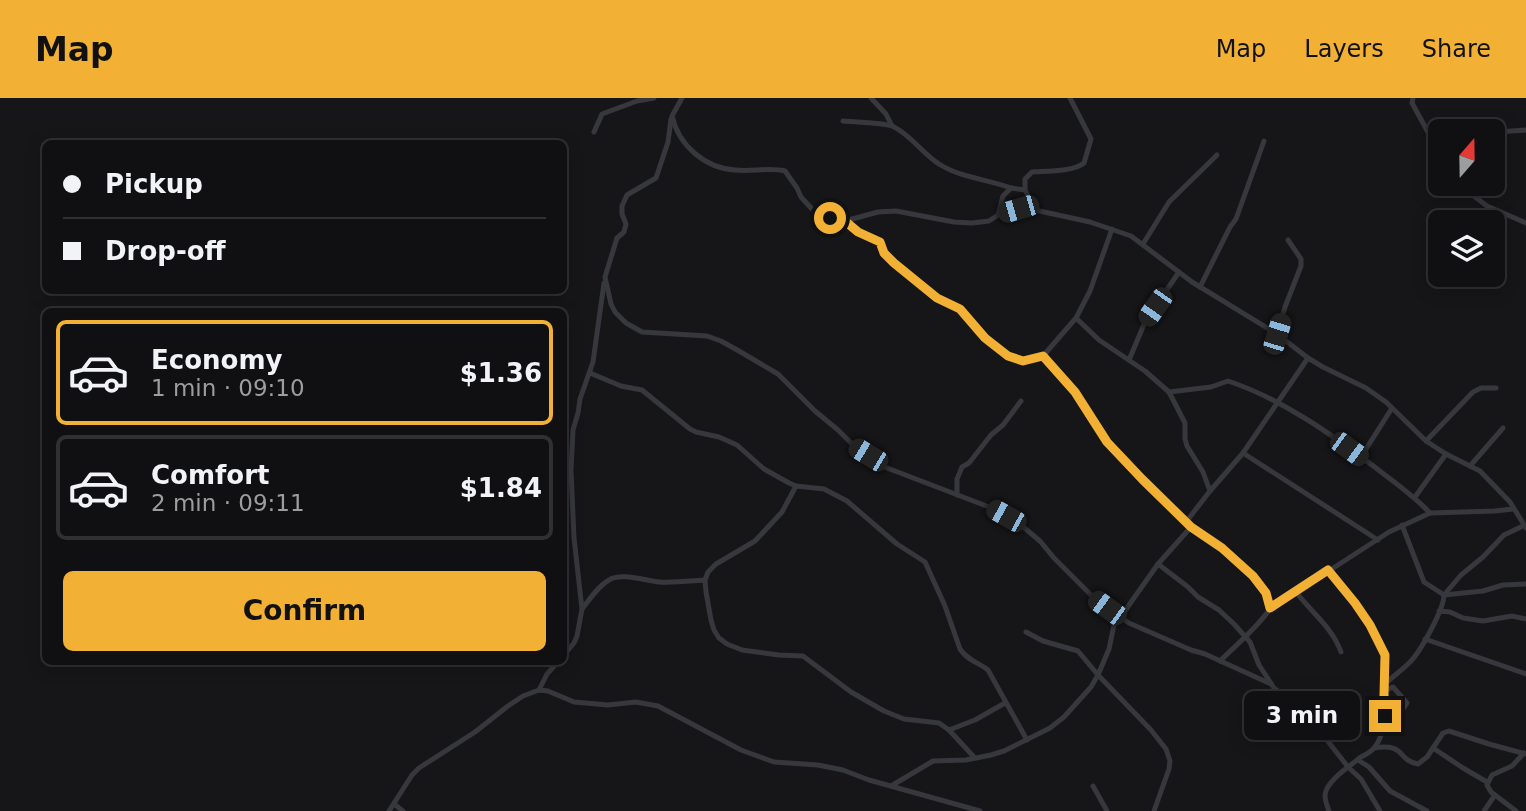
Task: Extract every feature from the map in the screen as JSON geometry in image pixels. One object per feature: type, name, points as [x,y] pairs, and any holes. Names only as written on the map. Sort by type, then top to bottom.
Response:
[{"type":"street","points":[[594,132],[602,114],[637,101],[654,98]]},
{"type":"street","points":[[871,98],[886,114],[892,126],[939,164],[971,177],[1025,190]]},
{"type":"street","points":[[1035,210],[1025,190],[1026,179],[1032,172],[1074,169],[1084,163],[1091,139],[1070,98]]},
{"type":"street","points":[[567,651],[577,636],[582,609],[574,538],[571,470],[573,430],[580,399],[590,373],[605,278],[617,239],[624,232],[626,224],[622,210],[624,198],[656,178],[668,142],[672,116],[680,99]]},
{"type":"street","points":[[1412,99],[1428,132]]},
{"type":"street","points":[[672,116],[679,137],[711,166],[736,171],[775,169],[785,172],[808,205],[822,216],[845,221],[891,211],[961,223],[989,221],[998,215],[1018,209],[1035,210],[1131,236],[1200,287],[1277,334],[1308,358],[1366,388],[1392,408],[1426,441],[1480,471],[1510,502],[1525,527],[1504,535],[1458,578],[1444,595],[1439,611],[1412,660],[1391,678],[1384,688]]},
{"type":"street","points":[[843,121],[892,126]]},
{"type":"street","points":[[1505,132],[1526,130]]},
{"type":"street","points":[[1200,287],[1236,219],[1265,141]]},
{"type":"street","points":[[1143,244],[1169,202],[1217,155]]},
{"type":"street","points":[[998,215],[1003,196],[1011,187]]},
{"type":"street","points":[[1474,196],[1487,206],[1526,223]]},
{"type":"street","points":[[845,221],[858,232],[880,242],[884,253],[894,263],[937,298],[960,309],[985,338],[1008,356],[1023,361],[1043,356],[1076,318],[1090,291],[1112,229]]},
{"type":"street","points":[[1277,334],[1301,266],[1301,259],[1288,240]]},
{"type":"street","points":[[1129,360],[1145,322],[1179,272]]},
{"type":"street","points":[[605,278],[615,312],[635,329],[648,333],[707,336],[721,341],[778,374],[854,446],[882,466],[989,507],[1022,526],[1040,541],[1094,598],[1129,623],[1271,684]]},
{"type":"street","points":[[1076,318],[1099,340],[1145,371],[1169,392],[1185,423],[1185,439],[1210,491]]},
{"type":"street","points":[[1043,356],[1075,392],[1107,442],[1191,527],[1248,570],[1266,593],[1270,608]]},
{"type":"street","points":[[1186,522],[1242,453],[1308,358]]},
{"type":"street","points":[[590,373],[621,386],[642,390],[690,429],[729,440],[778,478],[796,486],[824,489],[847,501],[897,544],[925,562],[945,606],[960,649],[973,663],[988,670],[1027,740]]},
{"type":"street","points":[[1169,392],[1211,387],[1228,381],[1278,402],[1361,457],[1415,497],[1430,513]]},
{"type":"street","points":[[1426,441],[1473,392],[1481,388],[1496,388]]},
{"type":"street","points":[[957,495],[957,479],[962,467],[969,463],[991,435],[1003,425],[1021,401]]},
{"type":"street","points":[[1361,457],[1392,408]]},
{"type":"street","points":[[1470,466],[1503,428]]},
{"type":"street","points":[[1242,453],[1378,540]]},
{"type":"street","points":[[1415,497],[1446,454]]},
{"type":"street","points":[[796,486],[782,512],[755,541],[710,568],[705,580],[714,629],[719,638],[742,650],[803,656],[851,692],[884,710],[904,719],[939,723],[974,757]]},
{"type":"street","points":[[1220,661],[1246,638],[1270,608],[1402,525],[1430,513],[1513,509]]},
{"type":"street","points":[[1402,525],[1424,582],[1444,595],[1483,591],[1503,584],[1526,584]]},
{"type":"street","points":[[891,786],[933,761],[966,760],[991,755],[1050,728],[1070,712],[1098,675],[1109,649],[1114,625],[1158,564],[1191,527]]},
{"type":"street","points":[[1158,564],[1198,597],[1219,610],[1246,638],[1271,684],[1278,693],[1301,710],[1361,779],[1380,811]]},
{"type":"street","points":[[1328,570],[1370,625],[1385,655],[1385,716],[1382,732],[1374,748],[1338,775],[1326,791],[1329,811]]},
{"type":"street","points":[[582,609],[593,595],[616,577],[660,582],[705,580]]},
{"type":"street","points":[[1296,592],[1330,630],[1341,652]]},
{"type":"street","points":[[1439,611],[1483,621],[1512,616],[1526,619]]},
{"type":"street","points":[[1026,632],[1040,640],[1078,651],[1151,730],[1168,754],[1170,769],[1154,811]]},
{"type":"street","points":[[1425,639],[1526,674]]},
{"type":"street","points":[[539,690],[555,665]]},
{"type":"street","points":[[1382,732],[1392,726],[1407,703],[1393,687],[1391,678]]},
{"type":"street","points":[[1384,688],[1393,687]]},
{"type":"street","points":[[388,811],[419,768],[468,737],[523,696],[539,690],[574,702],[608,705],[636,702],[658,706],[741,750],[774,762],[835,768],[980,811]]},
{"type":"street","points":[[949,730],[975,720],[1005,702]]},
{"type":"street","points":[[1374,748],[1391,747],[1415,764],[1422,762],[1443,733],[1449,731],[1525,754]]},
{"type":"street","points":[[1433,748],[1488,782]]},
{"type":"street","points":[[1517,811],[1488,790],[1488,782],[1494,773],[1512,766],[1525,754]]},
{"type":"street","points":[[1358,760],[1369,767],[1390,791],[1425,810]]},
{"type":"street","points":[[1093,786],[1107,811]]},
{"type":"street","points":[[1484,811],[1495,795]]},
{"type":"street","points":[[394,804],[403,811]]},
{"type":"route","points":[[830,218],[845,221],[858,232],[880,242],[884,253],[894,263],[937,298],[960,309],[985,338],[1008,356],[1023,361],[1043,356],[1075,392],[1107,442],[1191,527],[1248,570],[1266,593],[1270,608],[1328,570],[1370,625],[1385,655],[1385,716]]}]
